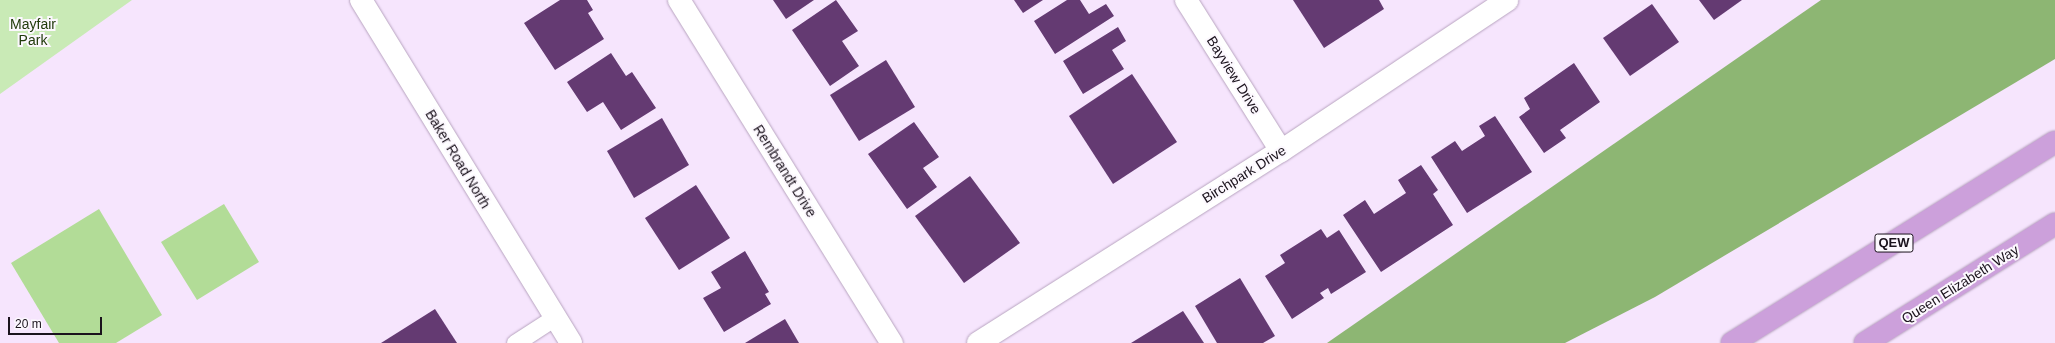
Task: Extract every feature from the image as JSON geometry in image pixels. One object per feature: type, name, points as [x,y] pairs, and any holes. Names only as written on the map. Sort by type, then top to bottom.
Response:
[{"type":"highway","name":"QEW","points":[[1732,343],[2055,142]]},
{"type":"highway","name":"Queen Elizabeth Way","points":[[1865,343],[2055,224]]},
{"type":"street","name":"Baker Road North","points":[[361,0],[555,317]]},
{"type":"street","name":"Rembrandt Drive","points":[[679,0],[892,343]]},
{"type":"street","name":"Bayview Drive","points":[[1186,0],[1281,151]]},
{"type":"street","name":"Birchpark Drive","points":[[978,343],[1281,151],[1507,0]]},
{"type":"street","points":[[555,317],[571,343]]},
{"type":"lane","points":[[514,343],[555,317]]},
{"type":"green space","name":"Mayfair Park","points":[[0,0],[132,0],[0,94]]},
{"type":"shaded area","points":[[1821,0],[2055,0],[2055,59],[1655,297],[1565,343],[1327,343]]},
{"type":"shaded area","points":[[224,204],[259,262],[197,300],[161,242]]},
{"type":"shaded area","points":[[99,209],[162,315],[116,343],[59,343],[11,263]]},
{"type":"building","points":[[560,0],[587,0],[593,10],[588,13],[604,39],[555,70],[524,23]]},
{"type":"building","points":[[773,0],[814,0],[786,19]]},
{"type":"building","points":[[836,0],[858,31],[842,41],[859,66],[830,86],[792,30]]},
{"type":"building","points":[[1014,0],[1043,0],[1023,13]]},
{"type":"building","points":[[1067,0],[1080,0],[1089,14],[1106,4],[1114,16],[1055,54],[1034,21]]},
{"type":"building","points":[[1293,0],[1379,0],[1384,9],[1324,48]]},
{"type":"building","points":[[1699,0],[1742,0],[1714,20]]},
{"type":"building","points":[[1652,4],[1679,42],[1630,76],[1603,38]]},
{"type":"building","points":[[1118,27],[1126,41],[1112,50],[1124,69],[1083,94],[1063,61]]},
{"type":"building","points":[[611,53],[626,76],[632,72],[656,108],[621,130],[603,102],[587,112],[567,82]]},
{"type":"building","points":[[886,60],[915,107],[859,141],[830,95]]},
{"type":"building","points":[[1574,63],[1600,102],[1560,130],[1566,138],[1544,153],[1519,117],[1530,109],[1524,98]]},
{"type":"building","points":[[1132,74],[1177,142],[1113,184],[1069,116]]},
{"type":"building","points":[[1495,116],[1532,172],[1467,213],[1431,157],[1455,141],[1462,151],[1485,136],[1479,126]]},
{"type":"building","points":[[662,118],[689,165],[634,198],[607,151]]},
{"type":"building","points":[[914,122],[939,157],[923,168],[937,187],[907,209],[868,154]]},
{"type":"building","points":[[1421,165],[1438,190],[1433,194],[1453,225],[1381,272],[1343,215],[1365,200],[1374,214],[1406,193],[1398,180]]},
{"type":"building","points":[[970,176],[1020,243],[964,283],[915,216]]},
{"type":"building","points":[[696,185],[730,238],[679,270],[645,218]]},
{"type":"building","points":[[1321,229],[1327,238],[1339,230],[1366,272],[1331,294],[1328,288],[1320,293],[1324,298],[1292,319],[1265,276],[1285,263],[1280,255]]},
{"type":"building","points":[[745,251],[769,292],[765,294],[771,304],[724,332],[703,298],[721,288],[711,272]]},
{"type":"building","points":[[1240,278],[1275,336],[1263,343],[1217,343],[1195,306]]},
{"type":"building","points":[[435,309],[457,343],[381,343]]},
{"type":"building","points":[[1183,311],[1204,343],[1131,343]]},
{"type":"building","points":[[785,319],[799,343],[745,343]]}]
